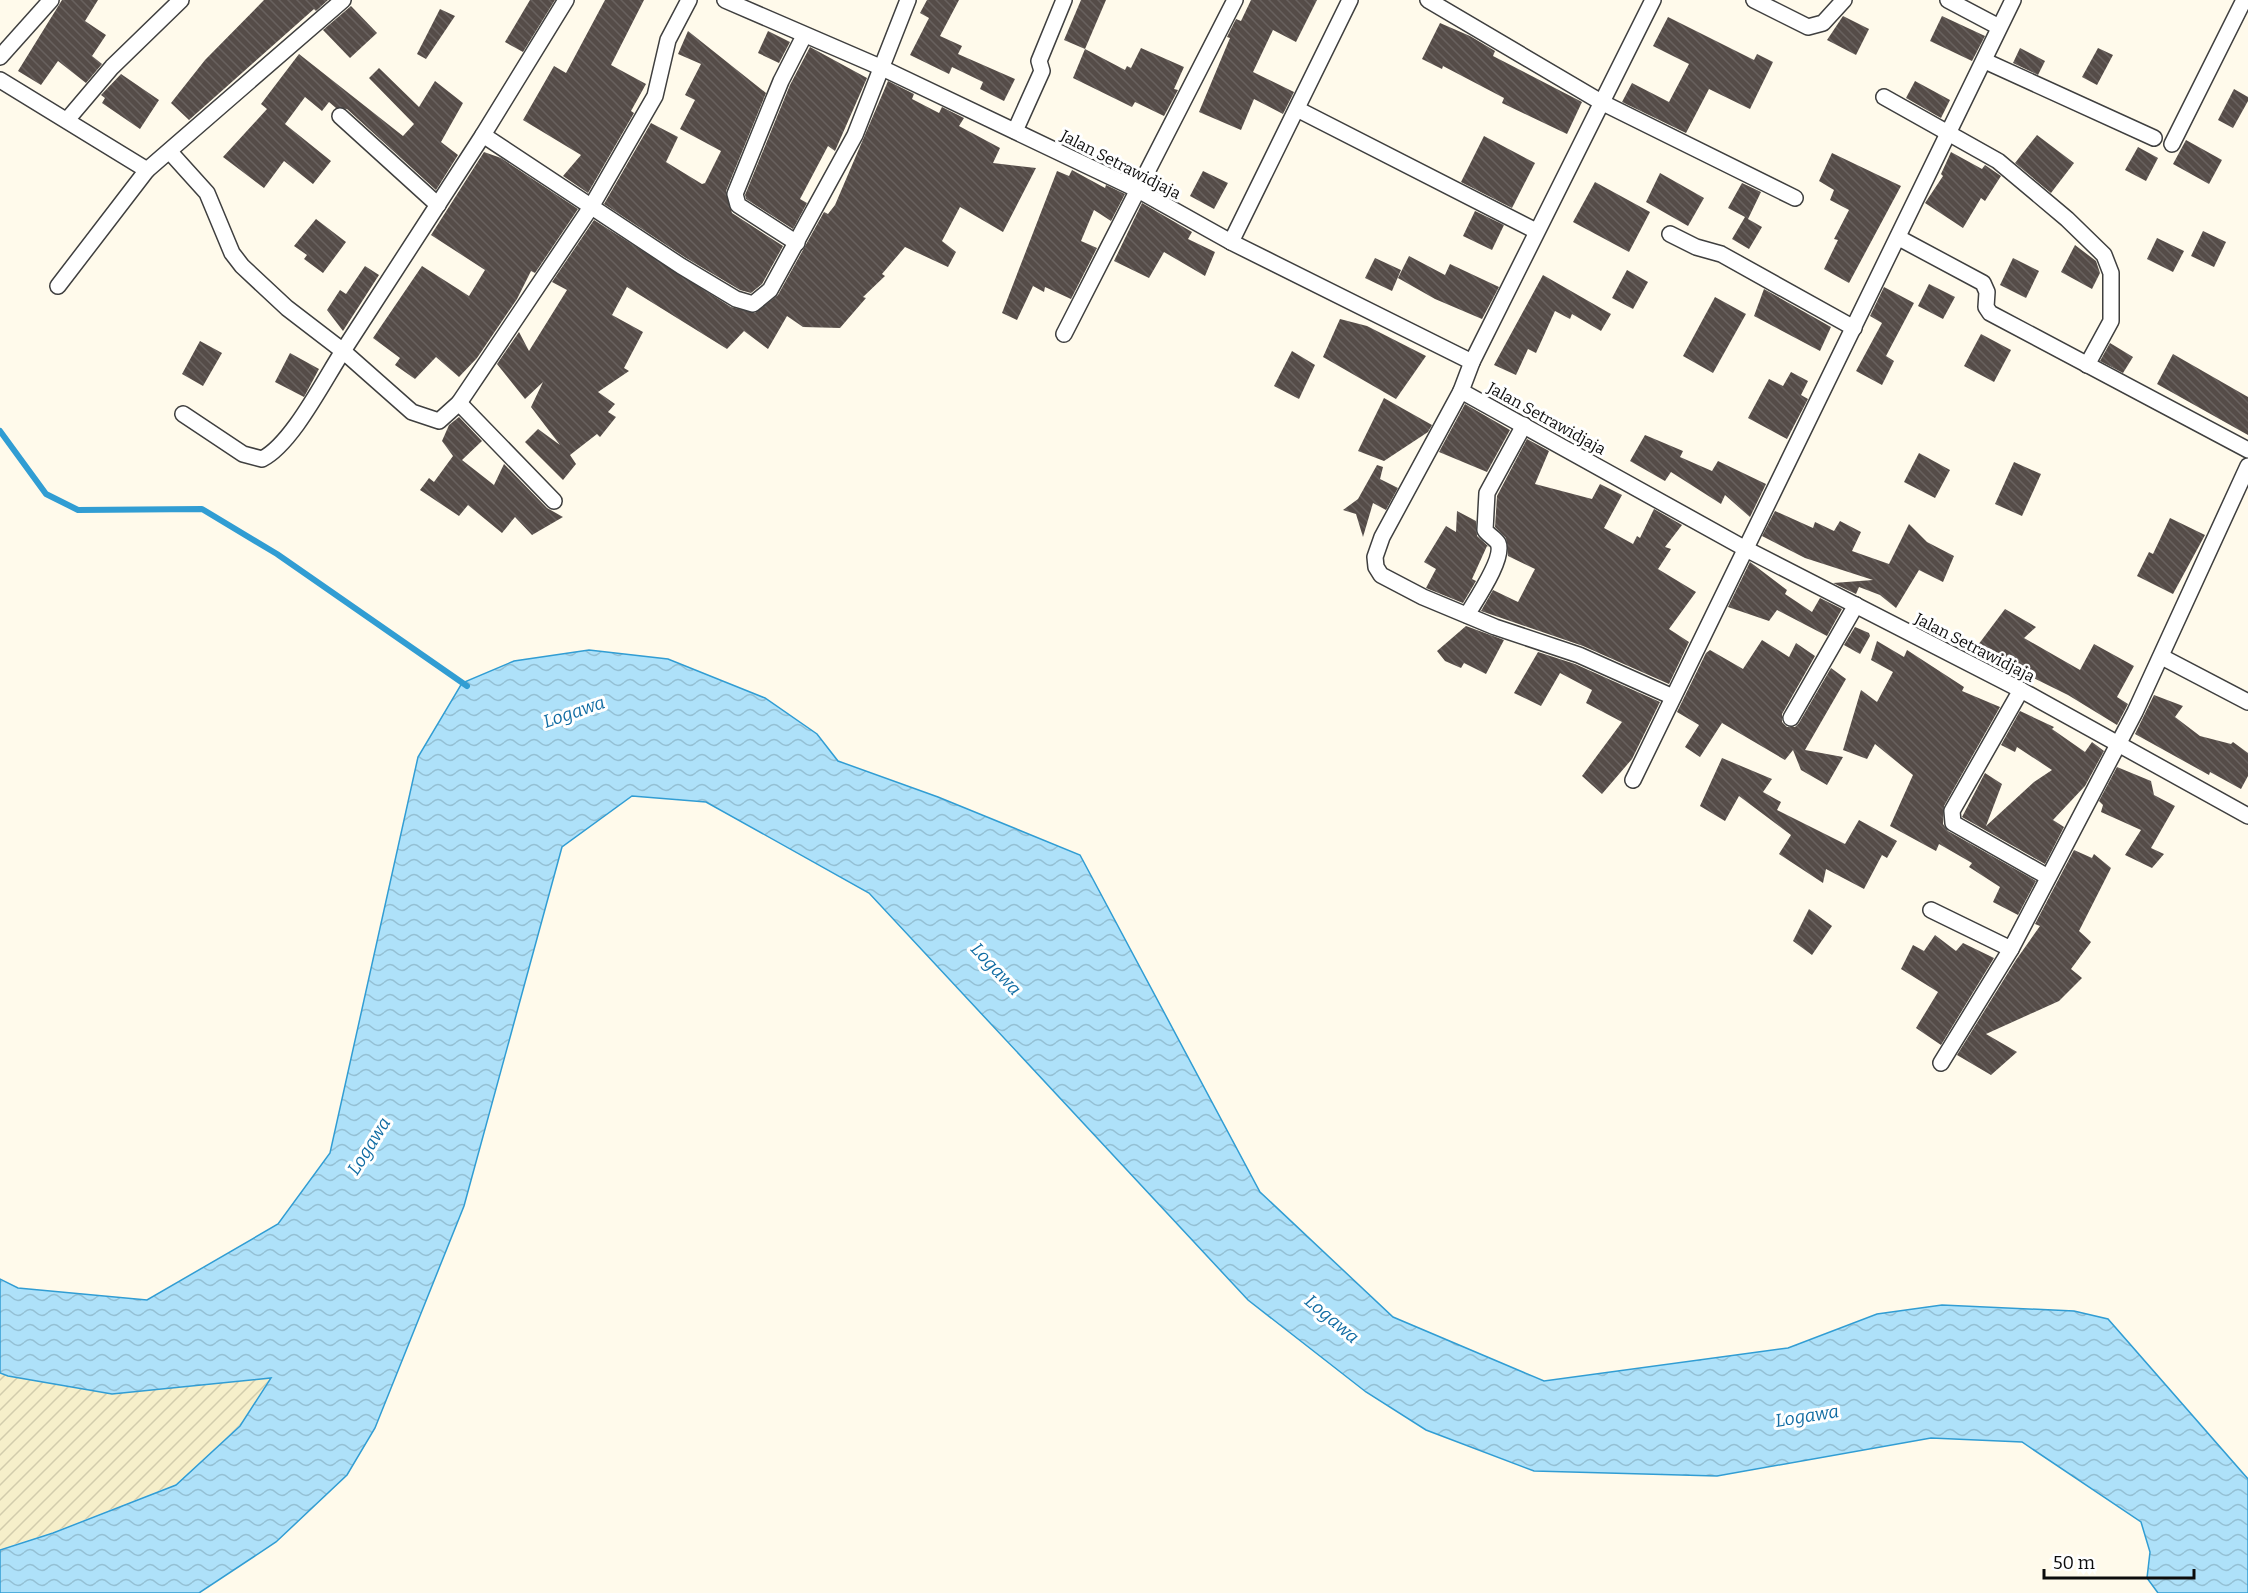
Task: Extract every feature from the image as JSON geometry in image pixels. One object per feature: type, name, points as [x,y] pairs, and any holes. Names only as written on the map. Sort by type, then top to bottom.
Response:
[{"type":"street","points":[[0,57],[51,0]]},
{"type":"street","points":[[67,120],[112,67],[181,0]]},
{"type":"street","points":[[58,286],[147,170],[343,0]]},
{"type":"street","points":[[183,414],[243,454],[262,459],[273,454],[287,438],[438,205],[566,0]]},
{"type":"street","points":[[170,152],[207,194],[232,253],[242,266],[287,308],[343,351],[412,412],[439,421],[459,403],[591,207],[655,96],[669,40],[689,0]]},
{"type":"street","name":"Jalan Setrawidjaja","points":[[725,0],[880,67],[1138,190],[1231,242],[1472,363],[1461,391],[1744,548],[2021,690],[2248,816]]},
{"type":"street","points":[[483,135],[681,267],[745,303],[753,304],[770,290],[855,135],[908,0]]},
{"type":"street","points":[[1015,131],[1042,71],[1039,61],[1064,0]]},
{"type":"street","points":[[1065,334],[1235,0]]},
{"type":"street","points":[[1231,242],[1350,0]]},
{"type":"street","points":[[1428,0],[1601,102],[1795,198]]},
{"type":"street","points":[[1472,363],[1653,0]]},
{"type":"street","points":[[1754,0],[1809,27],[1824,23],[1844,0]]},
{"type":"street","points":[[1948,0],[1999,27]]},
{"type":"street","points":[[1633,780],[1744,548],[1899,238],[2013,0]]},
{"type":"street","points":[[2172,144],[2244,0]]},
{"type":"street","points":[[797,243],[738,205],[735,194],[781,81],[804,36]]},
{"type":"street","points":[[1985,61],[2154,138]]},
{"type":"street","points":[[0,80],[147,170]]},
{"type":"street","points":[[1884,97],[1950,133],[2012,172],[2104,255],[2111,273],[2111,321],[2087,365]]},
{"type":"street","points":[[1297,109],[1536,231]]},
{"type":"street","points":[[340,116],[438,205]]},
{"type":"street","points":[[1670,234],[1696,247],[1721,254],[1854,328]]},
{"type":"street","points":[[1899,238],[1983,283],[1987,292],[1986,307],[1990,312],[2248,450]]},
{"type":"street","points":[[1461,391],[1392,517],[1375,557],[1376,567],[1381,575],[1423,597],[1579,655],[1673,697]]},
{"type":"street","points":[[459,403],[554,501]]},
{"type":"street","points":[[1467,615],[1496,565],[1500,551],[1499,545],[1485,530],[1487,493],[1524,425]]},
{"type":"street","points":[[1941,1063],[2011,949],[2118,744],[2162,657],[2248,466]]},
{"type":"street","points":[[1791,717],[1856,605]]},
{"type":"street","points":[[2162,657],[2248,702]]},
{"type":"street","points":[[2021,690],[1950,818],[1953,823],[2048,877]]},
{"type":"street","points":[[1931,910],[2011,949]]},
{"type":"shaded area","points":[[0,1374],[112,1394],[270,1378],[240,1425],[176,1484],[53,1532],[0,1549]]},
{"type":"water","name":"Logawa","points":[[589,650],[668,659],[765,698],[817,734],[838,761],[938,797],[1080,855],[1260,1192],[1393,1317],[1544,1381],[1788,1348],[1877,1314],[1942,1305],[2074,1311],[2108,1319],[2248,1479],[2248,1593],[2158,1593],[2147,1578],[2150,1552],[2141,1522],[2022,1442],[1931,1438],[1717,1476],[1534,1471],[1426,1430],[1366,1392],[1248,1300],[869,893],[706,802],[632,796],[562,847],[464,1206],[375,1428],[347,1475],[276,1542],[199,1593],[0,1593],[0,1550],[53,1533],[176,1485],[240,1426],[271,1378],[112,1394],[8,1376],[0,1373],[0,1279],[18,1288],[147,1300],[278,1224],[330,1153],[418,757],[462,683],[514,661]]},
{"type":"building","points":[[62,0],[98,0],[85,21],[106,35],[92,56],[102,64],[86,83],[58,61],[41,85],[18,71]]},
{"type":"building","points":[[264,0],[328,0],[316,11],[314,9],[189,120],[171,103],[205,60]]},
{"type":"building","points":[[530,0],[555,0],[523,52],[505,42]]},
{"type":"building","points":[[605,0],[644,0],[611,65],[646,84],[631,111],[634,113],[588,193],[563,176],[581,155],[523,120],[554,66],[566,73]]},
{"type":"building","points":[[927,0],[959,0],[940,36],[962,46],[958,54],[1015,79],[1004,101],[980,89],[983,82],[952,67],[949,74],[910,55],[929,18],[920,13]]},
{"type":"building","points":[[1081,0],[1106,0],[1085,49],[1064,40]]},
{"type":"building","points":[[1251,0],[1317,0],[1296,42],[1273,30],[1253,72],[1294,92],[1283,114],[1254,99],[1241,130],[1199,112],[1230,38],[1227,37],[1236,19],[1241,21]]},
{"type":"building","points":[[351,6],[377,33],[350,58],[323,30]]},
{"type":"building","points":[[440,9],[455,16],[426,59],[417,54]]},
{"type":"building","points":[[1843,16],[1869,29],[1856,55],[1827,40]]},
{"type":"building","points":[[1942,16],[1985,36],[1972,61],[1930,41]]},
{"type":"building","points":[[1668,17],[1754,60],[1757,54],[1773,62],[1750,109],[1709,89],[1686,133],[1622,102],[1632,83],[1669,102],[1689,64],[1653,46]]},
{"type":"building","points":[[1440,23],[1470,36],[1495,51],[1493,56],[1582,102],[1567,134],[1502,103],[1504,98],[1443,66],[1442,69],[1422,59]]},
{"type":"building","points":[[688,31],[766,93],[726,191],[732,213],[783,246],[762,284],[751,293],[740,290],[686,258],[604,204],[651,123],[678,137],[666,162],[702,184],[705,183],[721,151],[680,129],[695,100],[685,95],[701,64],[678,54]]},
{"type":"building","points":[[768,31],[790,42],[779,63],[758,53]]},
{"type":"building","points":[[810,47],[867,78],[835,151],[828,146],[800,199],[807,203],[793,229],[746,199],[745,195],[790,85]]},
{"type":"building","points":[[1141,48],[1184,67],[1174,89],[1178,90],[1164,116],[1135,102],[1132,107],[1073,78],[1085,49],[1125,70],[1127,66],[1131,68]]},
{"type":"building","points":[[2020,48],[2045,61],[2038,75],[2013,63]]},
{"type":"building","points":[[2098,48],[2113,55],[2097,85],[2082,77]]},
{"type":"building","points":[[299,54],[403,136],[414,124],[369,78],[379,68],[419,107],[435,81],[463,103],[441,142],[458,155],[436,190],[347,109],[336,108],[329,102],[322,111],[305,97],[285,124],[331,161],[313,184],[284,161],[264,188],[223,157],[267,109],[261,104]]},
{"type":"building","points":[[121,74],[159,100],[140,129],[102,103],[105,98],[101,95]]},
{"type":"building","points":[[888,81],[914,94],[912,99],[939,113],[942,107],[964,118],[959,126],[1000,148],[993,163],[1036,168],[1003,232],[960,207],[942,241],[956,252],[948,267],[905,247],[882,274],[885,276],[863,297],[866,298],[840,328],[803,327],[787,316],[768,349],[744,331],[727,349],[627,287],[612,315],[643,332],[624,368],[629,371],[598,392],[615,404],[608,412],[616,417],[600,437],[597,434],[570,455],[576,464],[563,480],[525,442],[538,429],[560,445],[531,407],[543,382],[525,399],[497,364],[519,332],[529,351],[567,290],[552,282],[594,220],[731,307],[755,313],[778,295],[824,212],[828,214],[835,205]]},
{"type":"building","points":[[1915,81],[1950,100],[1941,118],[1906,98]]},
{"type":"building","points":[[2234,89],[2248,97],[2248,101],[2233,128],[2218,120]]},
{"type":"building","points":[[2037,135],[2074,163],[2051,193],[2015,163]]},
{"type":"building","points":[[1484,136],[1535,163],[1512,208],[1461,182]]},
{"type":"building","points":[[2186,140],[2222,160],[2209,184],[2173,164]]},
{"type":"building","points":[[2138,147],[2158,158],[2146,181],[2125,170]]},
{"type":"building","points":[[484,152],[501,158],[578,209],[535,273],[531,271],[517,299],[477,358],[459,377],[436,357],[415,379],[395,365],[400,358],[373,338],[422,266],[469,296],[485,270],[431,235]]},
{"type":"building","points":[[1951,152],[1982,169],[1985,165],[2001,176],[1985,201],[1981,198],[1963,228],[1925,203],[1943,176],[1941,174]]},
{"type":"building","points":[[1832,153],[1901,186],[1849,283],[1824,269],[1838,240],[1834,239],[1849,210],[1830,200],[1834,190],[1819,181]]},
{"type":"building","points":[[1072,170],[1105,188],[1106,185],[1125,194],[1111,221],[1094,210],[1081,241],[1097,248],[1071,299],[1045,287],[1044,292],[1033,286],[1017,320],[1002,313],[1057,171],[1069,176]]},
{"type":"building","points":[[1203,171],[1228,183],[1214,209],[1190,196]]},
{"type":"building","points":[[1660,173],[1704,198],[1688,226],[1646,202]]},
{"type":"building","points":[[1595,182],[1650,212],[1629,252],[1573,222]]},
{"type":"building","points":[[1742,183],[1761,192],[1748,219],[1762,227],[1749,249],[1732,239],[1745,217],[1728,208]]},
{"type":"building","points":[[1142,203],[1192,232],[1188,239],[1215,252],[1205,276],[1164,252],[1149,278],[1114,261]]},
{"type":"building","points":[[1475,211],[1504,225],[1492,250],[1463,236]]},
{"type":"building","points":[[316,219],[346,242],[323,273],[304,259],[307,255],[294,246]]},
{"type":"building","points":[[2203,231],[2226,242],[2214,267],[2191,256]]},
{"type":"building","points":[[2157,238],[2184,251],[2173,272],[2147,259]]},
{"type":"building","points":[[2075,245],[2096,261],[2100,273],[2092,289],[2061,272]]},
{"type":"building","points":[[1409,256],[1445,275],[1450,264],[1499,287],[1482,319],[1435,299],[1398,278]]},
{"type":"building","points":[[1375,258],[1401,270],[1392,291],[1365,278]]},
{"type":"building","points":[[2013,258],[2039,271],[2026,298],[2000,285]]},
{"type":"building","points":[[365,266],[379,275],[343,331],[327,310],[340,290],[346,294]]},
{"type":"building","points":[[1627,270],[1648,282],[1633,309],[1612,298]]},
{"type":"building","points":[[1543,275],[1611,314],[1601,331],[1572,314],[1570,319],[1555,311],[1536,353],[1528,349],[1516,375],[1494,365]]},
{"type":"building","points":[[1929,284],[1955,297],[1943,319],[1918,306]]},
{"type":"building","points":[[1884,287],[1914,303],[1886,356],[1894,361],[1882,385],[1856,371],[1882,323],[1870,316]]},
{"type":"building","points":[[1764,289],[1831,327],[1820,351],[1754,316]]},
{"type":"building","points":[[1715,297],[1746,314],[1713,373],[1683,356]]},
{"type":"building","points":[[1340,319],[1367,326],[1426,356],[1396,399],[1323,357]]},
{"type":"building","points":[[1981,334],[2011,350],[1994,382],[1964,366]]},
{"type":"building","points":[[200,341],[222,353],[203,386],[182,374]]},
{"type":"building","points":[[2110,343],[2133,357],[2123,373],[2100,361]]},
{"type":"building","points":[[1292,351],[1315,365],[1299,399],[1274,386]]},
{"type":"building","points":[[290,353],[319,369],[304,397],[275,382]]},
{"type":"building","points":[[2173,354],[2248,397],[2248,435],[2157,384]]},
{"type":"building","points":[[1791,372],[1808,381],[1801,395],[1808,399],[1787,439],[1748,418],[1769,379],[1783,386]]},
{"type":"building","points":[[1384,398],[1432,425],[1428,432],[1384,461],[1358,451]]},
{"type":"building","points":[[1465,404],[1510,430],[1487,472],[1439,452]]},
{"type":"building","points":[[459,417],[482,441],[462,460],[494,485],[504,464],[547,508],[563,517],[532,535],[515,517],[502,533],[468,505],[459,516],[420,490],[429,478],[434,482],[453,456],[442,441],[449,425]]},
{"type":"building","points":[[1645,435],[1683,451],[1680,457],[1712,471],[1718,461],[1766,484],[1750,517],[1725,495],[1721,504],[1671,472],[1665,481],[1630,461]]},
{"type":"building","points":[[1527,439],[1549,451],[1535,484],[1592,499],[1600,484],[1622,495],[1604,528],[1633,544],[1637,536],[1640,538],[1654,509],[1682,525],[1665,547],[1671,549],[1658,569],[1696,592],[1669,629],[1689,642],[1669,684],[1583,646],[1481,611],[1493,590],[1518,602],[1535,569],[1508,556],[1506,538],[1495,527],[1497,496]]},
{"type":"building","points":[[1919,453],[1950,470],[1935,498],[1904,482]]},
{"type":"building","points":[[2014,462],[2041,474],[2022,516],[1995,504]]},
{"type":"building","points":[[1377,465],[1383,467],[1380,479],[1398,488],[1386,510],[1373,503],[1363,537],[1356,514],[1343,510],[1358,499]]},
{"type":"building","points":[[1457,511],[1476,521],[1477,536],[1489,547],[1487,546],[1472,579],[1476,581],[1463,603],[1426,588],[1436,569],[1424,562],[1446,526],[1456,532]]},
{"type":"building","points":[[1775,511],[1813,528],[1815,522],[1834,531],[1840,521],[1861,532],[1852,551],[1889,564],[1909,524],[1927,542],[1954,556],[1943,582],[1919,570],[1896,608],[1880,595],[1859,587],[1856,594],[1833,583],[1873,580],[1805,558],[1762,536]]},
{"type":"building","points":[[2170,518],[2205,535],[2173,594],[2137,576],[2149,552],[2153,554]]},
{"type":"building","points":[[1750,562],[1787,590],[1785,594],[1812,612],[1820,598],[1842,609],[1827,636],[1777,610],[1769,621],[1728,607]]},
{"type":"building","points":[[2005,609],[2036,627],[2024,638],[2080,670],[2094,644],[2134,666],[2117,697],[2128,704],[2117,725],[2068,695],[1975,649]]},
{"type":"building","points":[[1466,626],[1504,640],[1486,674],[1464,663],[1461,668],[1445,661],[1437,651]]},
{"type":"building","points":[[1855,627],[1869,633],[1870,636],[1860,654],[1844,645]]},
{"type":"building","points":[[1762,640],[1789,657],[1796,643],[1815,656],[1782,714],[1782,722],[1787,727],[1795,727],[1799,723],[1831,668],[1846,679],[1805,750],[1843,757],[1827,785],[1801,770],[1793,750],[1785,760],[1722,723],[1700,757],[1685,747],[1699,725],[1677,712],[1706,653],[1710,650],[1743,669]]},
{"type":"building","points":[[1877,641],[1904,657],[1907,650],[1964,687],[1962,691],[2000,707],[1944,806],[1943,824],[1948,831],[2036,881],[2018,915],[1993,902],[2000,887],[1969,867],[1972,863],[1939,844],[1936,851],[1890,826],[1913,775],[1875,744],[1867,759],[1843,750],[1861,690],[1877,702],[1893,672],[1871,660]]},
{"type":"building","points":[[1538,652],[1575,664],[1660,702],[1632,759],[1602,794],[1582,776],[1622,722],[1586,703],[1592,690],[1560,673],[1541,706],[1514,693]]},
{"type":"building","points":[[2154,695],[2183,706],[2175,717],[2200,736],[2231,744],[2233,742],[2248,753],[2248,776],[2241,789],[2210,772],[2209,775],[2135,734]]},
{"type":"building","points":[[2020,711],[2054,727],[2052,729],[2085,752],[2092,742],[2104,751],[2085,786],[2053,820],[2064,827],[2045,864],[1962,817],[1985,773],[2002,784],[1986,826],[2034,782],[2052,770],[2017,747],[2015,752],[2001,745]]},
{"type":"building","points":[[1722,758],[1772,779],[1763,792],[1781,802],[1777,810],[1845,844],[1859,820],[1897,841],[1887,858],[1882,855],[1864,889],[1826,869],[1823,883],[1779,854],[1791,835],[1739,796],[1725,821],[1700,806]]},
{"type":"building","points":[[2117,767],[2151,781],[2154,795],[2175,806],[2151,848],[2164,854],[2152,868],[2125,855],[2141,830],[2101,812],[2103,805],[2099,801]]},
{"type":"building","points":[[2074,850],[2092,858],[2094,854],[2111,868],[2079,931],[2091,942],[2071,969],[2082,978],[2059,1001],[1986,1034],[2017,1052],[1991,1075],[1957,1055],[2040,926],[2035,924]]},
{"type":"building","points":[[1809,909],[1832,926],[1812,955],[1793,941]]},
{"type":"building","points":[[1935,935],[1956,951],[1963,943],[1994,958],[1941,1045],[1916,1028],[1938,992],[1901,969],[1913,945],[1924,951]]},
{"type":"waterway","points":[[0,431],[46,494],[78,510],[202,509],[277,554],[467,686]]}]
